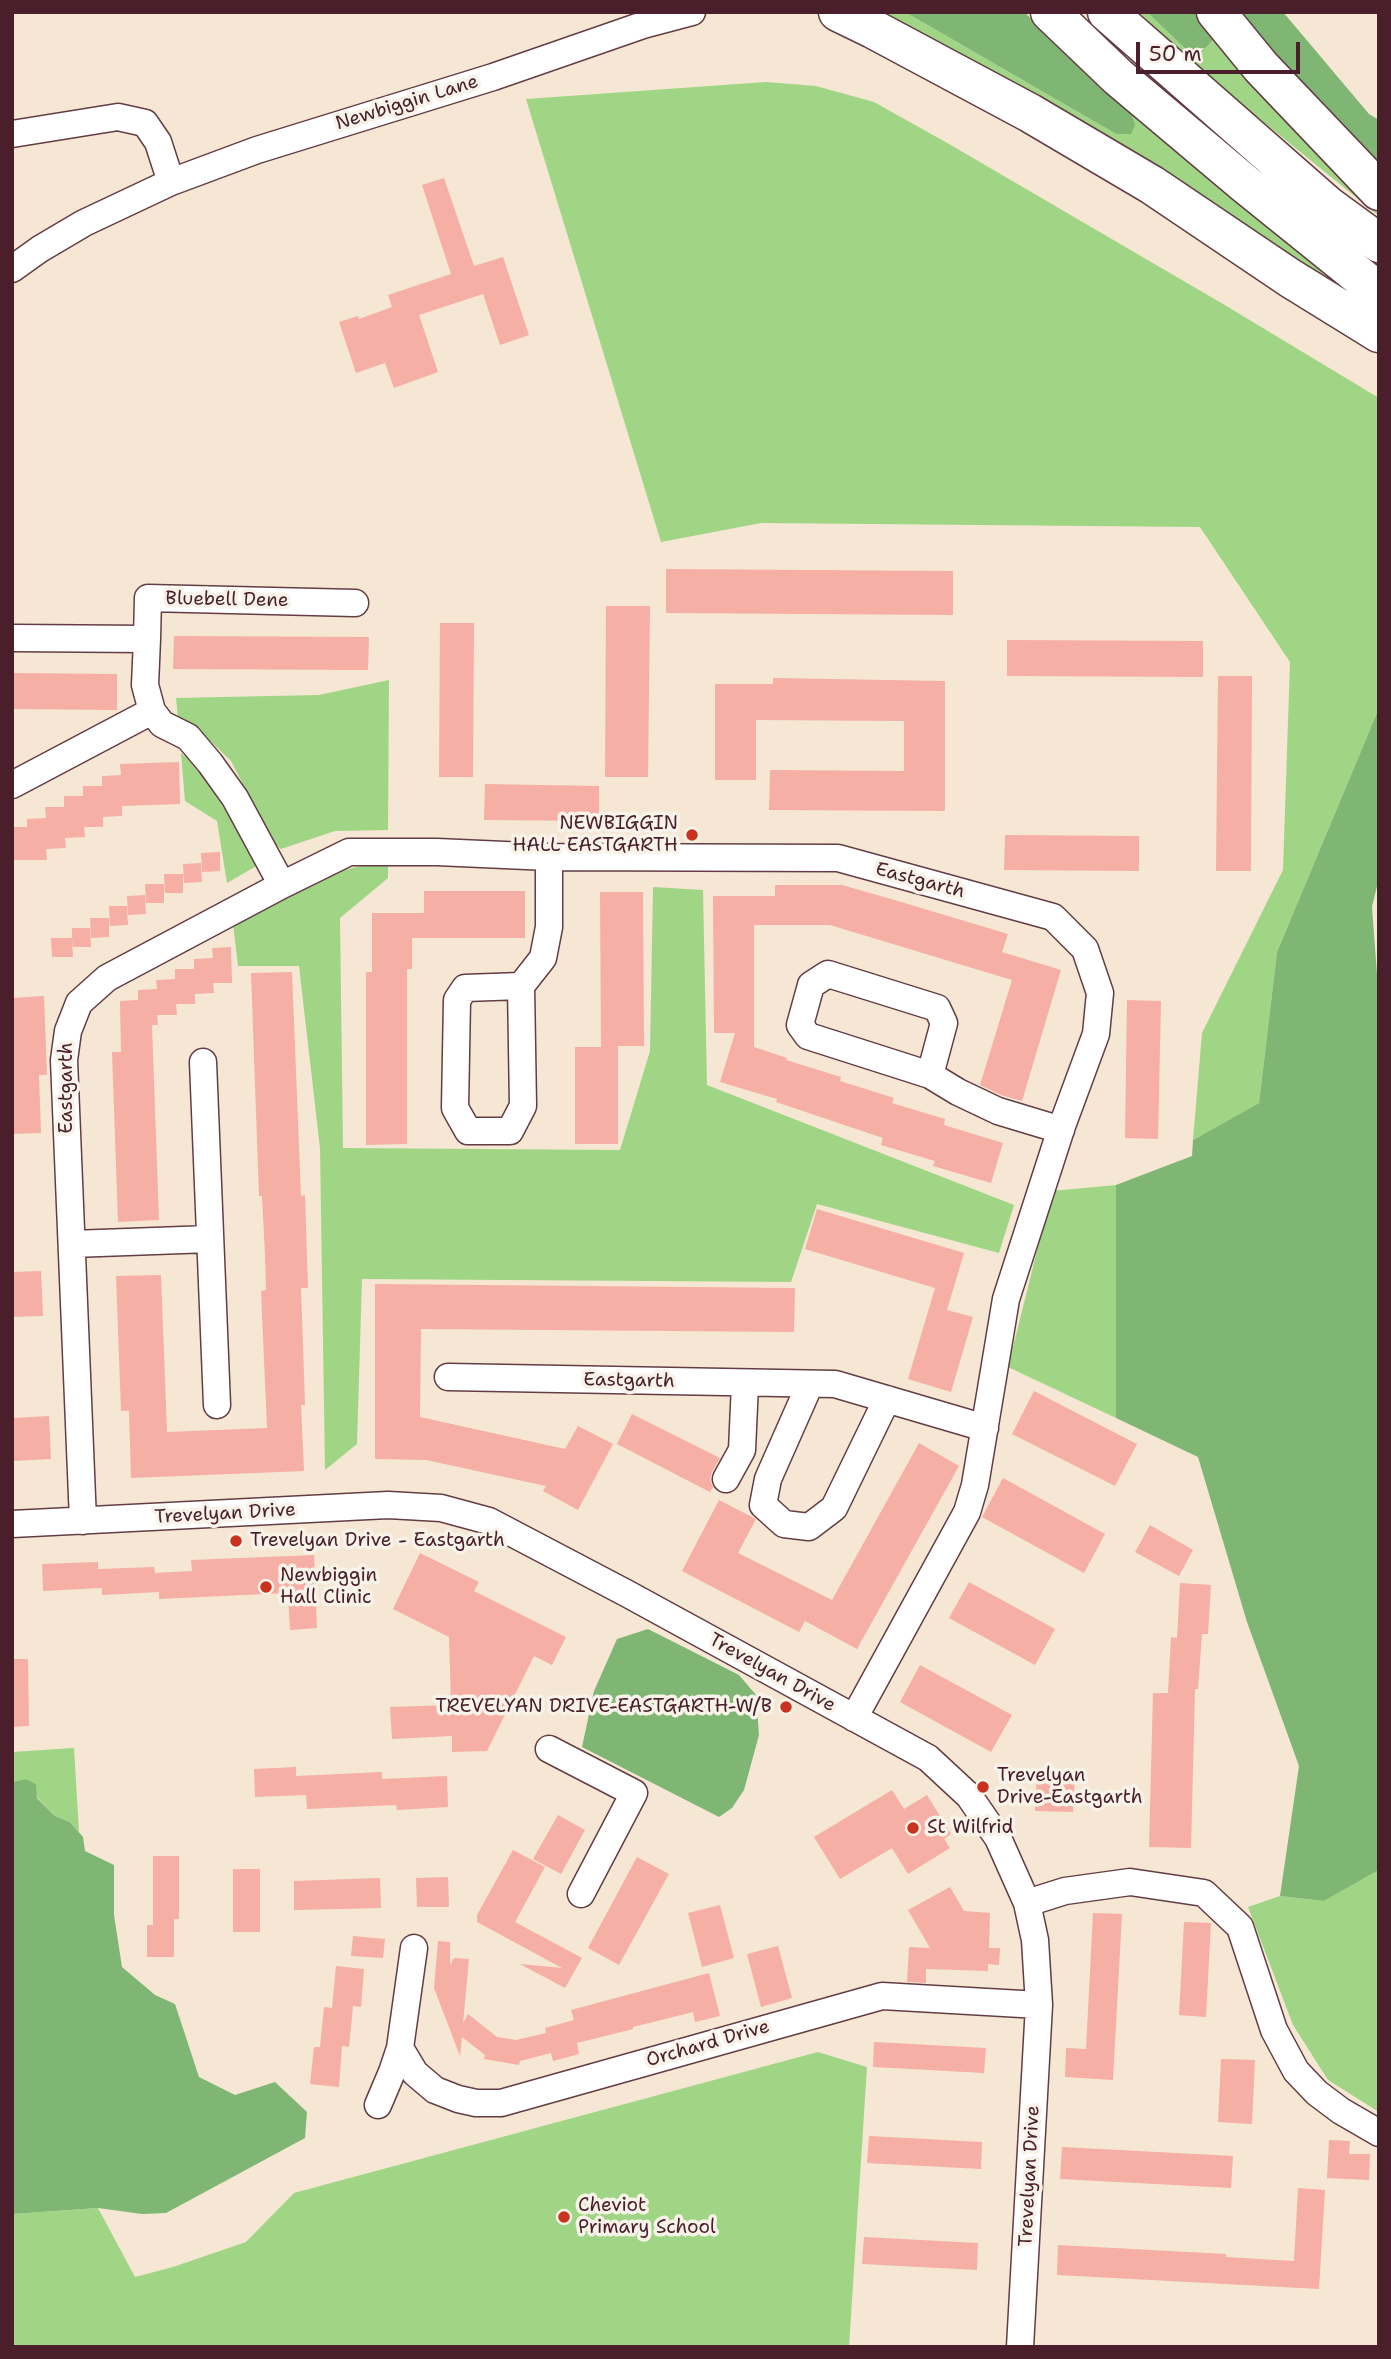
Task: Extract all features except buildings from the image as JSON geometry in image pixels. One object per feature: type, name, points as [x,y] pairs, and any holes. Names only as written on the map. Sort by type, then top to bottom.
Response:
[{"type":"highway","points":[[838,12],[1030,113],[1141,179],[1290,278],[1379,333]]},
{"type":"highway","points":[[1049,12],[1118,77],[1379,292]]},
{"type":"highway","points":[[1107,12],[1327,205],[1379,243]]},
{"type":"highway","points":[[1216,12],[1261,67],[1379,191]]},
{"type":"street","name":"Newbiggin Lane","points":[[12,268],[84,223],[172,182],[257,150],[493,77],[648,19],[692,12]]},
{"type":"street","points":[[12,134],[118,117],[145,123],[158,142],[172,182]]},
{"type":"street","name":"Bluebell Dene","points":[[146,639],[148,598],[355,603]]},
{"type":"street","points":[[12,638],[146,639],[145,685],[152,711],[162,724],[188,737],[210,763],[235,798],[282,885]]},
{"type":"street","points":[[12,785],[152,711]]},
{"type":"street","name":"Eastgarth","points":[[83,1521],[64,1060],[68,1031],[79,1003],[107,978],[349,852],[437,852],[549,857],[838,858],[1053,917],[1085,949],[1100,993],[1096,1034],[1061,1130],[1006,1299],[975,1485],[967,1512],[854,1718]]},
{"type":"street","points":[[522,986],[465,988],[457,1000],[455,1108],[468,1131],[510,1131],[523,1106],[522,986],[544,958],[549,927],[549,857]]},
{"type":"street","points":[[930,1075],[944,1023],[937,1008],[828,974],[811,985],[800,1025],[808,1036],[930,1075],[998,1111],[1061,1130]]},
{"type":"street","points":[[203,1062],[217,1405]]},
{"type":"street","points":[[72,1244],[210,1239]]},
{"type":"street","name":"Eastgarth","points":[[448,1377],[835,1384],[985,1428]]},
{"type":"street","points":[[726,1479],[742,1450],[745,1384]]},
{"type":"street","points":[[810,1384],[768,1479],[763,1505],[784,1524],[809,1527],[834,1508],[887,1399]]},
{"type":"street","name":"Trevelyan Drive","points":[[12,1524],[388,1505],[441,1508],[489,1521],[626,1592],[928,1758],[969,1796],[998,1838],[1027,1902],[1035,1940],[1039,2005],[1020,2347]]},
{"type":"street","points":[[549,1749],[634,1793],[581,1894]]},
{"type":"street","points":[[1027,1902],[1065,1891],[1130,1882],[1204,1893],[1240,1927],[1274,2030],[1296,2071],[1317,2093],[1341,2111],[1379,2133]]},
{"type":"street","points":[[378,2105],[400,2048],[414,1948]]},
{"type":"street","name":"Orchard Drive","points":[[400,2048],[415,2073],[435,2090],[476,2103],[500,2104],[882,1996],[1039,2005]]},
{"type":"green space","points":[[870,12],[905,12],[1116,134],[1130,110],[1355,294],[1348,295]]},
{"type":"green space","points":[[905,12],[1024,12],[1130,110],[1135,125],[1131,134],[1116,134]]},
{"type":"green space","points":[[1139,12],[1147,12],[1196,59],[1218,34],[1379,205],[1379,216],[1191,63]]},
{"type":"green space","points":[[1147,12],[1202,12],[1218,34],[1196,59]]},
{"type":"green space","points":[[1239,12],[1283,12],[1369,114],[1379,120],[1379,163],[1355,142]]},
{"type":"green space","points":[[766,82],[816,86],[874,102],[1223,304],[1379,398],[1379,708],[1277,952],[1259,1103],[1193,1140],[1202,1033],[1283,870],[1290,662],[1200,527],[761,523],[661,542],[526,99]]},
{"type":"green space","points":[[389,680],[388,830],[335,831],[281,849],[273,842],[231,761],[202,733],[178,719],[176,698],[319,695]]},
{"type":"green space","points":[[1379,708],[1379,878],[1372,907],[1379,1001],[1379,1870],[1324,1901],[1280,1896],[1299,1766],[1247,1622],[1198,1457],[1116,1418],[1116,1185],[1192,1156],[1193,1140],[1259,1103],[1277,952]]},
{"type":"green space","points":[[181,753],[195,764],[254,854],[258,865],[227,883],[217,821],[185,801]]},
{"type":"green space","points":[[388,863],[388,878],[340,918],[343,1148],[620,1150],[650,1051],[653,887],[703,890],[707,1085],[1014,1205],[999,1253],[817,1204],[791,1282],[362,1279],[357,1444],[325,1470],[320,1148],[299,966],[238,966],[233,924],[321,876],[368,864]]},
{"type":"green space","points":[[1116,1185],[1116,1418],[1008,1367],[1052,1191]]},
{"type":"green space","points":[[648,1629],[739,1675],[756,1695],[759,1735],[744,1790],[732,1808],[719,1817],[582,1747],[594,1691],[617,1639]]},
{"type":"green space","points":[[74,1748],[79,1832],[70,1822],[55,1816],[37,1797],[35,1784],[26,1779],[12,1782],[12,1752]]},
{"type":"green space","points":[[26,1779],[36,1784],[37,1798],[55,1816],[70,1822],[83,1837],[85,1851],[114,1865],[114,1915],[122,1967],[155,1995],[175,2004],[199,2077],[235,2095],[275,2082],[307,2112],[305,2138],[166,2213],[142,2214],[98,2208],[12,2214],[12,1782]]},
{"type":"green space","points":[[1379,1870],[1379,2112],[1328,2080],[1293,2025],[1248,1907],[1280,1896],[1324,1901]]},
{"type":"green space","name":"Cheviot Primary School","points":[[818,2052],[867,2067],[849,2347],[12,2347],[12,2214],[98,2208],[135,2277],[246,2242],[294,2193]]},
{"type":"place","name":"NEWBIGGIN HALL EASTGARTH","points":[[692,835]]},
{"type":"place","name":"Trevelyan Drive - Eastgarth","points":[[236,1541]]},
{"type":"place","name":"Newbiggin Hall Clinic","points":[[266,1587]]},
{"type":"place","name":"TREVELYAN DRIVE-EASTGARTH-W/B","points":[[786,1707]]},
{"type":"place","name":"Trevelyan Drive-Eastgarth","points":[[983,1787]]},
{"type":"place","name":"St Wilfrid","points":[[913,1828]]},
{"type":"place","name":"Cheviot Primary School","points":[[564,2217]]}]
